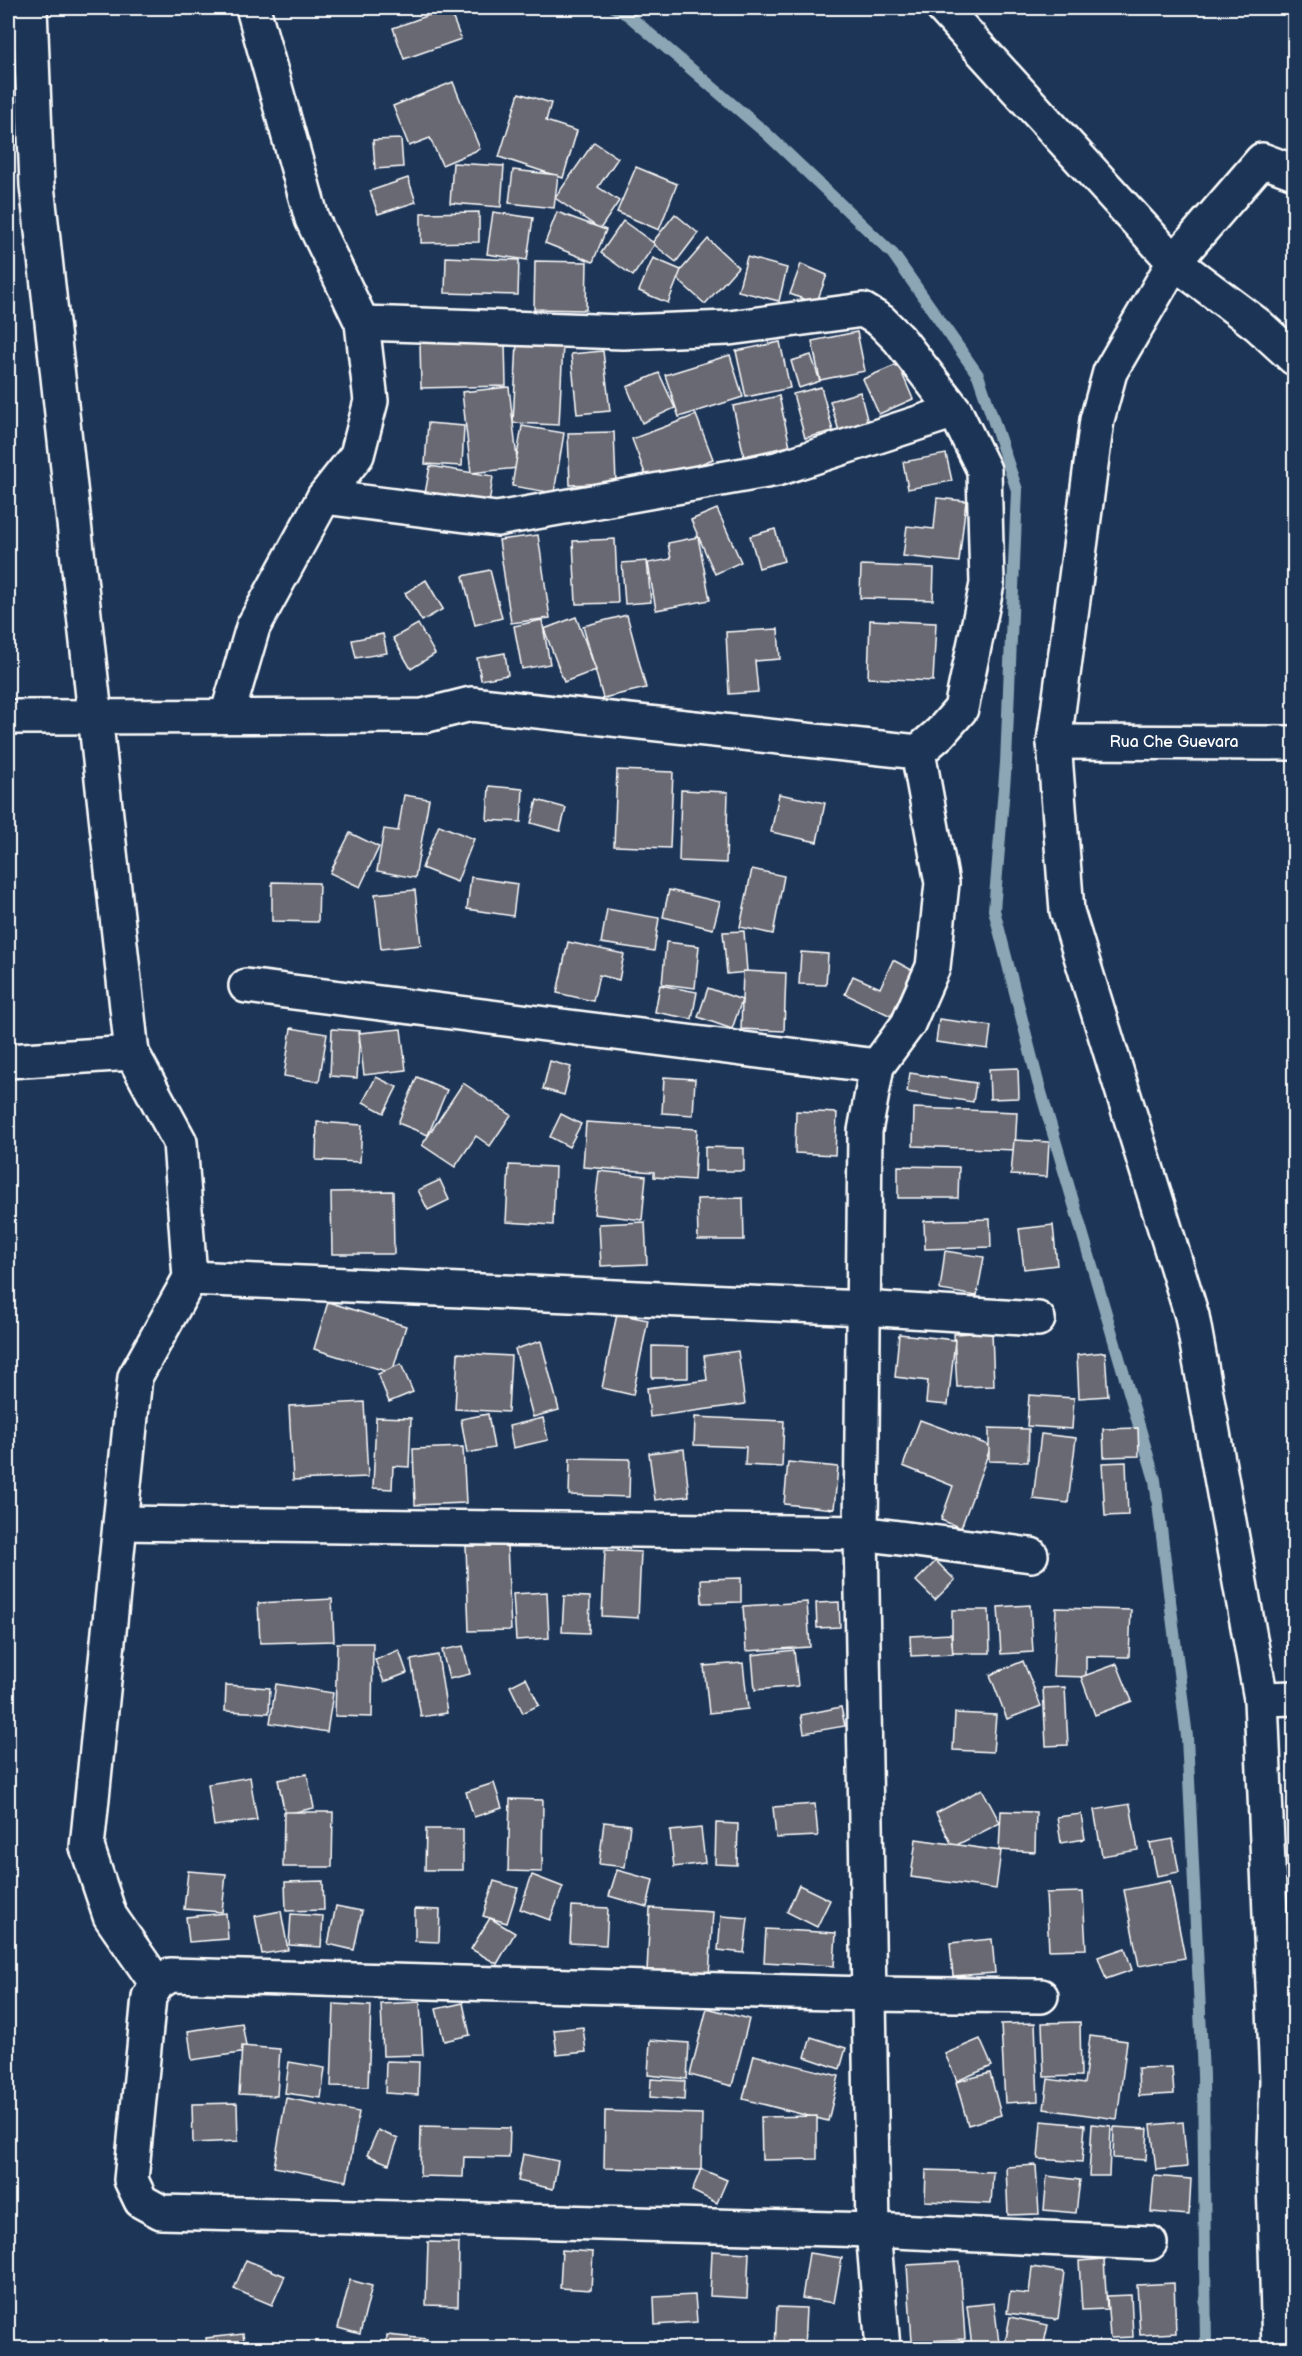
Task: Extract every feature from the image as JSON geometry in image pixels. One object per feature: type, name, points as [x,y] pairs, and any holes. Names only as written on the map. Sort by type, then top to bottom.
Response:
[{"type":"street","points":[[30,8],[37,185],[132,1053],[180,1142],[190,1278],[135,1377],[87,1847],[110,1916],[157,1984]]},
{"type":"street","points":[[227,716],[253,627],[324,497],[357,455],[371,401],[362,323],[312,219],[253,8]]},
{"type":"street","points":[[943,8],[1174,262],[1258,325],[1294,358]]},
{"type":"street","points":[[1279,2349],[1274,2179],[1286,2081],[1261,1699],[1192,1316],[1067,911],[1054,742],[1097,420],[1110,372],[1174,262],[1262,160],[1294,172]]},
{"type":"street","points":[[8,717],[423,716],[471,704],[918,752],[940,733],[961,709],[987,584],[984,470],[955,411],[899,339],[881,321],[863,310],[729,328],[623,332],[362,323]]},
{"type":"street","points":[[324,497],[497,519],[777,469],[955,411]]},
{"type":"street","name":"Rua Che Guevara","points":[[1054,742],[1294,743]]},
{"type":"street","points":[[883,2349],[873,2230],[861,1533],[865,1131],[877,1066],[908,1024],[933,967],[942,883],[918,752]]},
{"type":"street","points":[[246,986],[877,1066]]},
{"type":"street","points":[[8,1061],[132,1053]]},
{"type":"street","points":[[190,1278],[863,1308],[1038,1319]]},
{"type":"street","points":[[121,1523],[861,1533],[1031,1555]]},
{"type":"street","points":[[1261,1699],[1294,1698]]},
{"type":"street","points":[[1041,1996],[868,1994],[170,1975],[157,1984],[149,1997],[131,2180],[141,2201],[161,2212],[873,2230],[1150,2243]]},
{"type":"building","points":[[449,8],[461,39],[404,59],[393,28]]},
{"type":"building","points":[[453,82],[480,149],[442,165],[430,138],[409,146],[393,106]]},
{"type":"building","points":[[519,93],[551,103],[546,121],[577,131],[563,178],[499,157]]},
{"type":"building","points":[[401,139],[403,167],[375,169],[373,140]]},
{"type":"building","points":[[594,142],[618,158],[598,187],[619,201],[600,229],[555,198]]},
{"type":"building","points":[[453,163],[504,166],[501,207],[450,203]]},
{"type":"building","points":[[636,167],[677,184],[659,230],[617,212]]},
{"type":"building","points":[[513,170],[558,175],[554,208],[509,203]]},
{"type":"building","points":[[408,178],[416,202],[378,214],[370,191]]},
{"type":"building","points":[[479,212],[479,242],[421,243],[421,213]]},
{"type":"building","points":[[493,212],[533,218],[527,260],[487,254]]},
{"type":"building","points":[[557,212],[606,230],[593,262],[545,243]]},
{"type":"building","points":[[675,214],[698,233],[676,262],[652,243]]},
{"type":"building","points":[[623,221],[655,244],[633,276],[601,253]]},
{"type":"building","points":[[708,239],[738,267],[705,304],[675,277]]},
{"type":"building","points":[[446,257],[519,260],[518,295],[445,293]]},
{"type":"building","points":[[747,257],[787,268],[779,301],[738,291]]},
{"type":"building","points":[[653,258],[681,270],[668,303],[639,291]]},
{"type":"building","points":[[535,261],[587,262],[586,310],[534,309]]},
{"type":"building","points":[[801,264],[827,275],[816,304],[790,294]]},
{"type":"building","points":[[857,332],[865,371],[820,380],[812,341]]},
{"type":"building","points":[[505,342],[506,386],[421,388],[420,343]]},
{"type":"building","points":[[517,342],[563,344],[559,425],[513,423]]},
{"type":"building","points":[[780,342],[790,388],[746,397],[736,351]]},
{"type":"building","points":[[603,351],[610,411],[577,414],[571,354]]},
{"type":"building","points":[[730,355],[743,397],[679,417],[665,375]]},
{"type":"building","points":[[811,355],[820,381],[799,388],[791,361]]},
{"type":"building","points":[[898,364],[913,399],[879,414],[863,379]]},
{"type":"building","points":[[659,373],[675,408],[642,423],[627,387]]},
{"type":"building","points":[[509,387],[518,468],[471,473],[462,392]]},
{"type":"building","points":[[821,387],[833,431],[805,438],[793,394]]},
{"type":"building","points":[[860,392],[868,423],[839,431],[830,401]]},
{"type":"building","points":[[779,396],[790,446],[744,456],[733,406]]},
{"type":"building","points":[[696,415],[713,459],[649,484],[632,439]]},
{"type":"building","points":[[428,423],[464,426],[462,466],[425,464]]},
{"type":"building","points":[[522,426],[564,433],[554,493],[512,486]]},
{"type":"building","points":[[614,432],[616,483],[570,485],[568,433]]},
{"type":"building","points":[[946,454],[952,481],[908,489],[903,462]]},
{"type":"building","points":[[430,466],[493,476],[489,504],[425,494]]},
{"type":"building","points":[[937,498],[966,501],[959,562],[903,556],[907,526],[934,529]]},
{"type":"building","points":[[717,509],[741,562],[715,574],[691,520]]},
{"type":"building","points":[[775,529],[784,561],[759,568],[750,536]]},
{"type":"building","points":[[538,535],[550,618],[511,623],[499,540]]},
{"type":"building","points":[[698,537],[710,600],[656,610],[648,563],[671,559],[668,543]]},
{"type":"building","points":[[615,539],[618,603],[576,604],[573,541]]},
{"type":"building","points":[[647,561],[651,602],[625,604],[622,563]]},
{"type":"building","points":[[861,565],[934,568],[933,600],[860,598]]},
{"type":"building","points":[[490,570],[502,618],[475,625],[463,576]]},
{"type":"building","points":[[426,580],[443,609],[422,621],[405,593]]},
{"type":"building","points":[[627,615],[646,688],[603,698],[583,626]]},
{"type":"building","points":[[576,617],[596,670],[564,682],[544,629]]},
{"type":"building","points":[[542,620],[550,664],[522,669],[514,626]]},
{"type":"building","points":[[870,620],[936,623],[933,681],[868,678]]},
{"type":"building","points":[[418,624],[435,654],[411,669],[393,638]]},
{"type":"building","points":[[778,629],[780,659],[755,661],[758,692],[729,694],[726,632]]},
{"type":"building","points":[[383,634],[387,653],[356,658],[352,640]]},
{"type":"building","points":[[505,653],[508,675],[481,680],[477,658]]},
{"type":"building","points":[[617,770],[673,772],[670,848],[614,846]]},
{"type":"building","points":[[489,786],[523,789],[521,822],[487,820]]},
{"type":"building","points":[[681,790],[728,792],[726,863],[679,861]]},
{"type":"building","points":[[779,794],[825,803],[817,842],[771,832]]},
{"type":"building","points":[[404,795],[429,799],[415,878],[377,871],[384,829],[398,831]]},
{"type":"building","points":[[537,800],[566,808],[560,831],[531,823]]},
{"type":"building","points":[[439,825],[474,839],[457,882],[422,868]]},
{"type":"building","points":[[350,833],[379,847],[360,887],[330,873]]},
{"type":"building","points":[[752,869],[784,876],[773,934],[740,927]]},
{"type":"building","points":[[471,877],[517,884],[513,916],[467,909]]},
{"type":"building","points":[[272,882],[319,883],[318,922],[272,921]]},
{"type":"building","points":[[415,890],[421,945],[381,949],[375,894]]},
{"type":"building","points":[[669,890],[720,902],[713,929],[663,917]]},
{"type":"building","points":[[607,909],[659,918],[654,951],[601,943]]},
{"type":"building","points":[[744,931],[747,972],[727,974],[723,932]]},
{"type":"building","points":[[568,942],[624,954],[619,980],[599,975],[593,1001],[557,993]]},
{"type":"building","points":[[666,942],[699,946],[695,988],[662,984]]},
{"type":"building","points":[[801,952],[828,954],[826,985],[799,984]]},
{"type":"building","points":[[893,960],[912,970],[891,1016],[845,994],[853,976],[880,988]]},
{"type":"building","points":[[743,971],[786,973],[784,1031],[741,1029]]},
{"type":"building","points":[[660,985],[697,992],[692,1019],[655,1012]]},
{"type":"building","points":[[708,988],[742,1000],[732,1029],[698,1017]]},
{"type":"building","points":[[939,1019],[991,1026],[988,1049],[936,1042]]},
{"type":"building","points":[[291,1028],[327,1034],[319,1082],[284,1076]]},
{"type":"building","points":[[332,1029],[360,1031],[357,1078],[330,1076]]},
{"type":"building","points":[[401,1029],[406,1070],[364,1075],[359,1033]]},
{"type":"building","points":[[550,1061],[571,1067],[564,1095],[543,1089]]},
{"type":"building","points":[[1018,1068],[1019,1098],[990,1099],[989,1069]]},
{"type":"building","points":[[910,1073],[976,1083],[973,1102],[907,1092]]},
{"type":"building","points":[[376,1077],[397,1087],[384,1113],[363,1102]]},
{"type":"building","points":[[417,1077],[447,1090],[428,1135],[398,1123]]},
{"type":"building","points":[[664,1077],[695,1079],[693,1115],[662,1113]]},
{"type":"building","points":[[463,1083],[511,1115],[490,1146],[476,1136],[455,1167],[422,1145]]},
{"type":"building","points":[[914,1108],[1017,1112],[1015,1150],[913,1146]]},
{"type":"building","points":[[796,1111],[837,1113],[835,1155],[795,1153]]},
{"type":"building","points":[[561,1114],[581,1124],[569,1147],[550,1137]]},
{"type":"building","points":[[317,1122],[362,1125],[360,1162],[316,1160]]},
{"type":"building","points":[[586,1122],[697,1129],[694,1180],[654,1177],[654,1172],[583,1167]]},
{"type":"building","points":[[1014,1140],[1049,1142],[1047,1177],[1011,1175]]},
{"type":"building","points":[[705,1147],[744,1148],[744,1171],[705,1171]]},
{"type":"building","points":[[509,1165],[555,1167],[553,1225],[506,1222]]},
{"type":"building","points":[[898,1166],[959,1167],[958,1198],[898,1198]]},
{"type":"building","points":[[599,1171],[646,1176],[642,1220],[594,1214]]},
{"type":"building","points":[[440,1180],[449,1200],[428,1210],[418,1190]]},
{"type":"building","points":[[393,1191],[394,1254],[332,1254],[331,1192]]},
{"type":"building","points":[[743,1198],[744,1240],[698,1240],[697,1199]]},
{"type":"building","points":[[990,1219],[991,1247],[925,1249],[924,1221]]},
{"type":"building","points":[[645,1222],[647,1264],[601,1266],[599,1224]]},
{"type":"building","points":[[1053,1225],[1057,1265],[1024,1269],[1019,1229]]},
{"type":"building","points":[[945,1251],[984,1257],[977,1296],[940,1290]]},
{"type":"building","points":[[328,1302],[406,1326],[392,1373],[314,1349]]},
{"type":"building","points":[[617,1314],[648,1320],[633,1395],[602,1388]]},
{"type":"building","points":[[992,1332],[994,1386],[957,1387],[954,1334]]},
{"type":"building","points":[[899,1334],[955,1340],[948,1405],[926,1403],[928,1381],[895,1377]]},
{"type":"building","points":[[541,1341],[559,1410],[533,1417],[515,1349]]},
{"type":"building","points":[[652,1346],[688,1347],[688,1378],[652,1378]]},
{"type":"building","points":[[738,1351],[745,1404],[650,1417],[647,1388],[707,1380],[704,1356]]},
{"type":"building","points":[[1105,1352],[1108,1396],[1079,1398],[1077,1355]]},
{"type":"building","points":[[458,1353],[511,1356],[508,1412],[455,1409]]},
{"type":"building","points":[[401,1364],[413,1392],[389,1402],[378,1374]]},
{"type":"building","points":[[1029,1395],[1074,1398],[1072,1429],[1027,1426]]},
{"type":"building","points":[[364,1402],[368,1477],[293,1480],[289,1406]]},
{"type":"building","points":[[488,1414],[494,1448],[467,1453],[461,1419]]},
{"type":"building","points":[[376,1417],[411,1418],[409,1467],[393,1466],[392,1489],[373,1488]]},
{"type":"building","points":[[695,1417],[784,1421],[782,1467],[745,1465],[746,1447],[694,1445]]},
{"type":"building","points":[[543,1418],[548,1440],[513,1448],[509,1426]]},
{"type":"building","points":[[920,1420],[991,1446],[961,1528],[941,1520],[953,1486],[903,1466]]},
{"type":"building","points":[[989,1428],[1029,1429],[1028,1462],[989,1461]]},
{"type":"building","points":[[1138,1428],[1139,1456],[1104,1457],[1103,1429]]},
{"type":"building","points":[[1041,1434],[1076,1438],[1068,1503],[1033,1499]]},
{"type":"building","points":[[463,1447],[466,1503],[415,1505],[413,1449]]},
{"type":"building","points":[[684,1449],[689,1496],[655,1500],[649,1453]]},
{"type":"building","points":[[570,1458],[630,1459],[629,1497],[569,1495]]},
{"type":"building","points":[[788,1462],[838,1467],[834,1509],[784,1504]]},
{"type":"building","points":[[1126,1462],[1128,1515],[1105,1516],[1102,1463]]},
{"type":"building","points":[[507,1545],[511,1630],[469,1631],[466,1546]]},
{"type":"building","points":[[605,1550],[641,1552],[638,1618],[602,1616]]},
{"type":"building","points":[[936,1561],[955,1580],[935,1600],[916,1581]]},
{"type":"building","points":[[741,1578],[741,1602],[702,1603],[701,1579]]},
{"type":"building","points":[[547,1592],[549,1638],[516,1640],[513,1594]]},
{"type":"building","points":[[564,1596],[590,1597],[589,1633],[562,1632]]},
{"type":"building","points":[[332,1599],[334,1641],[260,1643],[258,1603]]},
{"type":"building","points":[[807,1602],[810,1647],[746,1651],[743,1606]]},
{"type":"building","points":[[839,1602],[840,1627],[817,1628],[816,1603]]},
{"type":"building","points":[[1030,1605],[1033,1652],[1001,1654],[998,1607]]},
{"type":"building","points":[[1056,1608],[1131,1610],[1129,1657],[1086,1656],[1086,1677],[1053,1676]]},
{"type":"building","points":[[952,1610],[989,1610],[990,1653],[952,1653]]},
{"type":"building","points":[[951,1634],[953,1654],[911,1656],[910,1636]]},
{"type":"building","points":[[337,1643],[373,1643],[372,1717],[335,1716]]},
{"type":"building","points":[[463,1646],[470,1674],[449,1679],[442,1650]]},
{"type":"building","points":[[399,1650],[407,1673],[384,1682],[375,1660]]},
{"type":"building","points":[[794,1650],[798,1686],[755,1690],[752,1655]]},
{"type":"building","points":[[438,1655],[447,1713],[421,1717],[411,1660]]},
{"type":"building","points":[[1023,1661],[1041,1706],[1007,1719],[990,1675]]},
{"type":"building","points":[[743,1663],[748,1709],[709,1713],[704,1666]]},
{"type":"building","points":[[1117,1664],[1132,1701],[1095,1715],[1081,1677]]},
{"type":"building","points":[[526,1678],[539,1705],[523,1713],[510,1686]]},
{"type":"building","points":[[276,1684],[333,1693],[327,1732],[270,1723]]},
{"type":"building","points":[[226,1685],[270,1688],[269,1713],[225,1711]]},
{"type":"building","points":[[1065,1687],[1068,1745],[1046,1746],[1043,1688]]},
{"type":"building","points":[[841,1707],[845,1726],[804,1733],[801,1715]]},
{"type":"building","points":[[955,1713],[996,1715],[993,1752],[953,1750]]},
{"type":"building","points":[[307,1774],[314,1808],[285,1814],[278,1780]]},
{"type":"building","points":[[250,1777],[257,1820],[214,1826],[208,1784]]},
{"type":"building","points":[[494,1783],[502,1808],[474,1817],[466,1792]]},
{"type":"building","points":[[982,1789],[1000,1823],[953,1847],[936,1813]]},
{"type":"building","points":[[510,1799],[543,1800],[542,1872],[508,1871]]},
{"type":"building","points":[[815,1804],[818,1836],[776,1838],[773,1807]]},
{"type":"building","points":[[1130,1804],[1138,1850],[1102,1856],[1094,1810]]},
{"type":"building","points":[[1001,1811],[1036,1812],[1035,1852],[999,1850]]},
{"type":"building","points":[[284,1812],[333,1812],[332,1867],[283,1867]]},
{"type":"building","points":[[1081,1814],[1085,1839],[1061,1843],[1057,1817]]},
{"type":"building","points":[[604,1822],[630,1825],[625,1867],[599,1864]]},
{"type":"building","points":[[716,1823],[738,1824],[737,1865],[715,1864]]},
{"type":"building","points":[[701,1828],[705,1863],[674,1867],[670,1831]]},
{"type":"building","points":[[426,1829],[463,1829],[463,1870],[425,1870]]},
{"type":"building","points":[[916,1839],[1001,1851],[996,1889],[911,1877]]},
{"type":"building","points":[[1173,1839],[1179,1872],[1157,1876],[1150,1843]]},
{"type":"building","points":[[617,1870],[653,1880],[647,1907],[609,1896]]},
{"type":"building","points":[[188,1871],[226,1874],[222,1912],[184,1909]]},
{"type":"building","points":[[532,1875],[563,1887],[550,1920],[520,1909]]},
{"type":"building","points":[[323,1881],[324,1910],[286,1911],[285,1882]]},
{"type":"building","points":[[494,1881],[518,1888],[507,1923],[483,1916]]},
{"type":"building","points":[[1170,1881],[1185,1958],[1139,1966],[1124,1890]]},
{"type":"building","points":[[799,1885],[830,1900],[817,1927],[787,1912]]},
{"type":"building","points":[[1083,1892],[1086,1949],[1049,1950],[1046,1893]]},
{"type":"building","points":[[336,1906],[362,1911],[354,1950],[328,1944]]},
{"type":"building","points":[[572,1906],[608,1908],[606,1945],[570,1943]]},
{"type":"building","points":[[650,1908],[713,1912],[709,1976],[647,1972]]},
{"type":"building","points":[[415,1909],[440,1910],[439,1942],[415,1941]]},
{"type":"building","points":[[281,1911],[288,1950],[262,1954],[255,1916]]},
{"type":"building","points":[[226,1913],[228,1939],[189,1942],[186,1917]]},
{"type":"building","points":[[291,1914],[323,1916],[321,1947],[289,1945]]},
{"type":"building","points":[[721,1916],[748,1918],[744,1953],[718,1950]]},
{"type":"building","points":[[490,1918],[515,1933],[497,1964],[471,1949]]},
{"type":"building","points":[[766,1929],[836,1933],[834,1966],[764,1962]]},
{"type":"building","points":[[992,1939],[995,1973],[953,1976],[950,1943]]},
{"type":"building","points":[[1125,1948],[1132,1970],[1106,1979],[1098,1957]]},
{"type":"building","points":[[420,2002],[423,2055],[383,2056],[381,2004]]},
{"type":"building","points":[[463,2003],[470,2035],[444,2041],[436,2009]]},
{"type":"building","points":[[334,2004],[371,2006],[368,2087],[331,2086]]},
{"type":"building","points":[[707,2008],[749,2019],[732,2086],[690,2075]]},
{"type":"building","points":[[1080,2022],[1081,2076],[1044,2077],[1042,2023]]},
{"type":"building","points":[[242,2023],[247,2052],[192,2060],[188,2031]]},
{"type":"building","points":[[1035,2023],[1038,2101],[1005,2103],[1001,2024]]},
{"type":"building","points":[[583,2027],[586,2052],[557,2055],[554,2030]]},
{"type":"building","points":[[1090,2036],[1127,2041],[1117,2119],[1044,2109],[1048,2079],[1084,2084]]},
{"type":"building","points":[[811,2037],[846,2048],[840,2069],[805,2057]]},
{"type":"building","points":[[980,2039],[992,2066],[957,2081],[945,2054]]},
{"type":"building","points":[[650,2040],[689,2043],[687,2079],[648,2075]]},
{"type":"building","points":[[242,2046],[280,2049],[277,2096],[239,2094]]},
{"type":"building","points":[[754,2055],[839,2076],[828,2121],[743,2099]]},
{"type":"building","points":[[386,2061],[419,2062],[418,2095],[385,2093]]},
{"type":"building","points":[[289,2062],[325,2068],[321,2098],[285,2093]]},
{"type":"building","points":[[1172,2067],[1174,2094],[1139,2096],[1138,2068]]},
{"type":"building","points":[[990,2073],[1001,2115],[968,2125],[956,2082]]},
{"type":"building","points":[[651,2079],[685,2081],[684,2100],[650,2097]]},
{"type":"building","points":[[286,2098],[359,2112],[347,2181],[274,2167]]},
{"type":"building","points":[[237,2103],[238,2141],[193,2143],[192,2104]]},
{"type":"building","points":[[605,2111],[702,2114],[701,2170],[604,2168]]},
{"type":"building","points":[[817,2116],[817,2159],[762,2160],[761,2117]]},
{"type":"building","points":[[1041,2121],[1085,2125],[1082,2162],[1038,2159]]},
{"type":"building","points":[[1183,2122],[1187,2167],[1156,2170],[1151,2125]]},
{"type":"building","points":[[1092,2124],[1111,2126],[1109,2176],[1089,2176]]},
{"type":"building","points":[[421,2126],[510,2128],[509,2158],[464,2157],[463,2177],[420,2176]]},
{"type":"building","points":[[1114,2127],[1148,2129],[1146,2160],[1113,2158]]},
{"type":"building","points":[[378,2130],[398,2139],[389,2164],[367,2155]]},
{"type":"building","points":[[523,2154],[558,2161],[553,2189],[518,2181]]},
{"type":"building","points":[[1036,2165],[1039,2214],[1008,2215],[1006,2167]]},
{"type":"building","points":[[701,2169],[727,2180],[717,2203],[692,2191]]},
{"type":"building","points":[[926,2170],[993,2172],[991,2204],[925,2201]]},
{"type":"building","points":[[1047,2176],[1080,2180],[1076,2213],[1044,2210]]},
{"type":"building","points":[[1154,2176],[1191,2179],[1189,2215],[1151,2212]]},
{"type":"building","points":[[428,2242],[459,2243],[458,2306],[426,2305]]},
{"type":"building","points":[[562,2250],[593,2252],[591,2290],[560,2288]]},
{"type":"building","points":[[712,2251],[749,2253],[747,2298],[710,2296]]},
{"type":"building","points":[[809,2253],[842,2258],[834,2303],[802,2298]]},
{"type":"building","points":[[1104,2259],[1107,2309],[1082,2310],[1079,2261]]},
{"type":"building","points":[[246,2260],[285,2276],[272,2305],[234,2289]]},
{"type":"building","points":[[960,2262],[965,2339],[912,2342],[907,2265]]},
{"type":"building","points":[[1032,2267],[1064,2272],[1058,2319],[1007,2313],[1010,2292],[1029,2294]]},
{"type":"building","points":[[350,2280],[372,2286],[360,2334],[338,2328]]},
{"type":"building","points":[[1174,2283],[1176,2333],[1140,2335],[1137,2285]]},
{"type":"building","points":[[695,2295],[697,2322],[655,2325],[654,2297]]},
{"type":"building","points":[[1131,2295],[1133,2337],[1110,2338],[1107,2296]]},
{"type":"building","points":[[994,2303],[999,2343],[972,2347],[967,2306]]},
{"type":"building","points":[[777,2307],[806,2308],[804,2348],[775,2347]]},
{"type":"building","points":[[1010,2317],[1048,2325],[1043,2348],[1022,2348],[1005,2344]]},
{"type":"building","points":[[243,2334],[245,2348],[207,2348],[206,2338]]},
{"type":"building","points":[[387,2335],[427,2339],[426,2348],[386,2348]]},
{"type":"building","points":[[364,2344],[364,2348],[341,2348],[341,2345]]},
{"type":"waterway","points":[[615,8],[628,15],[767,134],[893,254],[978,375],[1017,490],[1006,763],[994,910],[1038,1082],[1155,1480],[1187,1737],[1203,2075],[1206,2348]]}]
